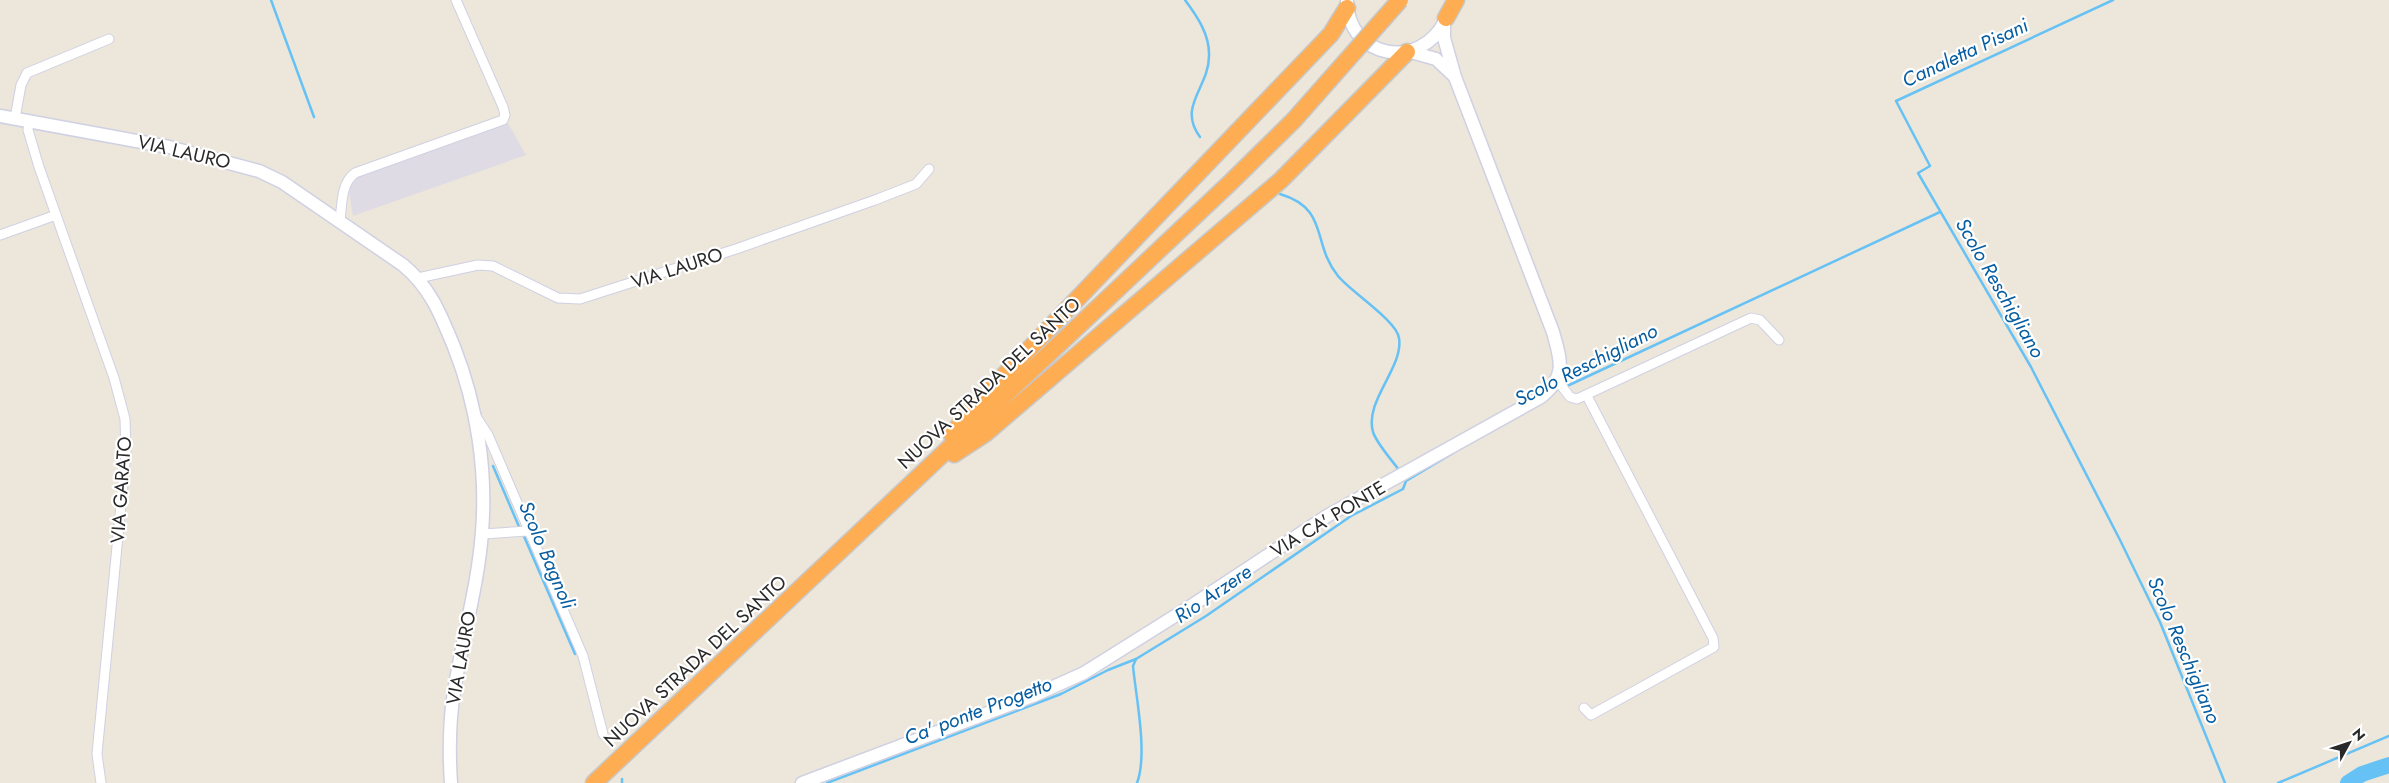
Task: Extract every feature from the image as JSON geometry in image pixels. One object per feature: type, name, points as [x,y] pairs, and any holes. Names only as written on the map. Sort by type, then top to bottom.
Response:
[{"type":"highway","name":"NUOVA STRADA DEL SANTO","points":[[594,783],[1231,182],[1294,120],[1400,0]]},
{"type":"highway","points":[[1445,20],[1456,0]]},
{"type":"highway","points":[[920,475],[968,413],[1331,34],[1347,4]]},
{"type":"highway","points":[[920,475],[986,433],[1132,310],[1281,180],[1409,52]]},
{"type":"street","points":[[340,221],[345,187],[349,177],[355,173],[502,120],[505,115],[456,0]]},
{"type":"street","points":[[1448,0],[1444,38],[1455,77],[1553,332],[1560,359],[1557,380],[1570,397],[1577,399],[1587,396],[1675,352],[1751,318],[1760,320],[1779,340]]},
{"type":"street","points":[[1347,4],[1355,30],[1372,47],[1395,53],[1409,52],[1436,59],[1455,77]]},
{"type":"street","points":[[1409,52],[1431,41],[1445,20]]},
{"type":"street","points":[[15,118],[21,85],[27,72],[109,39]]},
{"type":"street","name":"VIA LAURO","points":[[0,116],[169,147],[229,161],[259,171],[282,182],[403,264],[430,292],[458,358],[475,415],[483,508],[482,534],[454,692],[449,754],[451,783]]},
{"type":"street","name":"VIA GARATO","points":[[29,121],[28,130],[114,378],[125,419],[126,453],[97,754],[101,783]]},
{"type":"street","name":"VIA LAURO","points":[[418,278],[478,265],[493,266],[558,298],[580,299],[736,250],[875,200],[916,184],[929,169]]},
{"type":"street","points":[[0,235],[56,215]]},
{"type":"street","name":"VIA CA' PONTE","points":[[802,783],[1033,696],[1084,673],[1194,604],[1327,516],[1541,398],[1552,389],[1557,380]]},
{"type":"street","points":[[1584,708],[1590,715],[1714,647],[1713,638],[1587,396]]},
{"type":"street","name":"VIA LAURO","points":[[475,415],[488,435],[583,656],[603,734]]},
{"type":"street","points":[[482,534],[528,531]]},
{"type":"shaded area","points":[[508,123],[526,155],[353,216],[348,186],[355,177]]},
{"type":"waterway","name":"Scolo Bagnoli","points":[[271,0],[314,117]]},
{"type":"waterway","name":"Rio Arzere","points":[[1185,0],[1202,26],[1209,48],[1208,67],[1193,106],[1194,126],[1200,137]]},
{"type":"waterway","name":"Scolo Reschigliano","points":[[2113,0],[1896,101],[1930,166],[1918,173],[2031,367],[2120,540],[2160,622],[2225,783]]},
{"type":"waterway","name":"Rio Arzere","points":[[1280,194],[1296,200],[1306,208],[1318,228],[1330,264],[1338,276],[1382,315],[1396,331],[1399,338],[1396,361],[1374,408],[1372,420],[1375,437],[1399,470]]},
{"type":"waterway","name":"Scolo Reschigliano","points":[[1565,387],[1940,212]]},
{"type":"waterway","name":"Rio Arzere","points":[[1137,783],[1140,771],[1141,742],[1133,666],[1136,659],[1206,616],[1351,516],[1403,489],[1406,481],[1453,453]]},
{"type":"waterway","name":"Scolo Bagnoli","points":[[493,466],[520,529]]},
{"type":"waterway","name":"Scolo Bagnoli","points":[[523,534],[575,654]]},
{"type":"waterway","name":"Ca' ponte Progetto","points":[[827,783],[1061,694],[1108,670],[1136,659]]},
{"type":"waterway","name":"Scolo Reschigliano","points":[[2278,783],[2389,736]]},
{"type":"waterway","points":[[2348,783],[2362,774],[2389,765]]},
{"type":"water label","name":"Canaletta Pisani","points":[[1965,53]]}]
